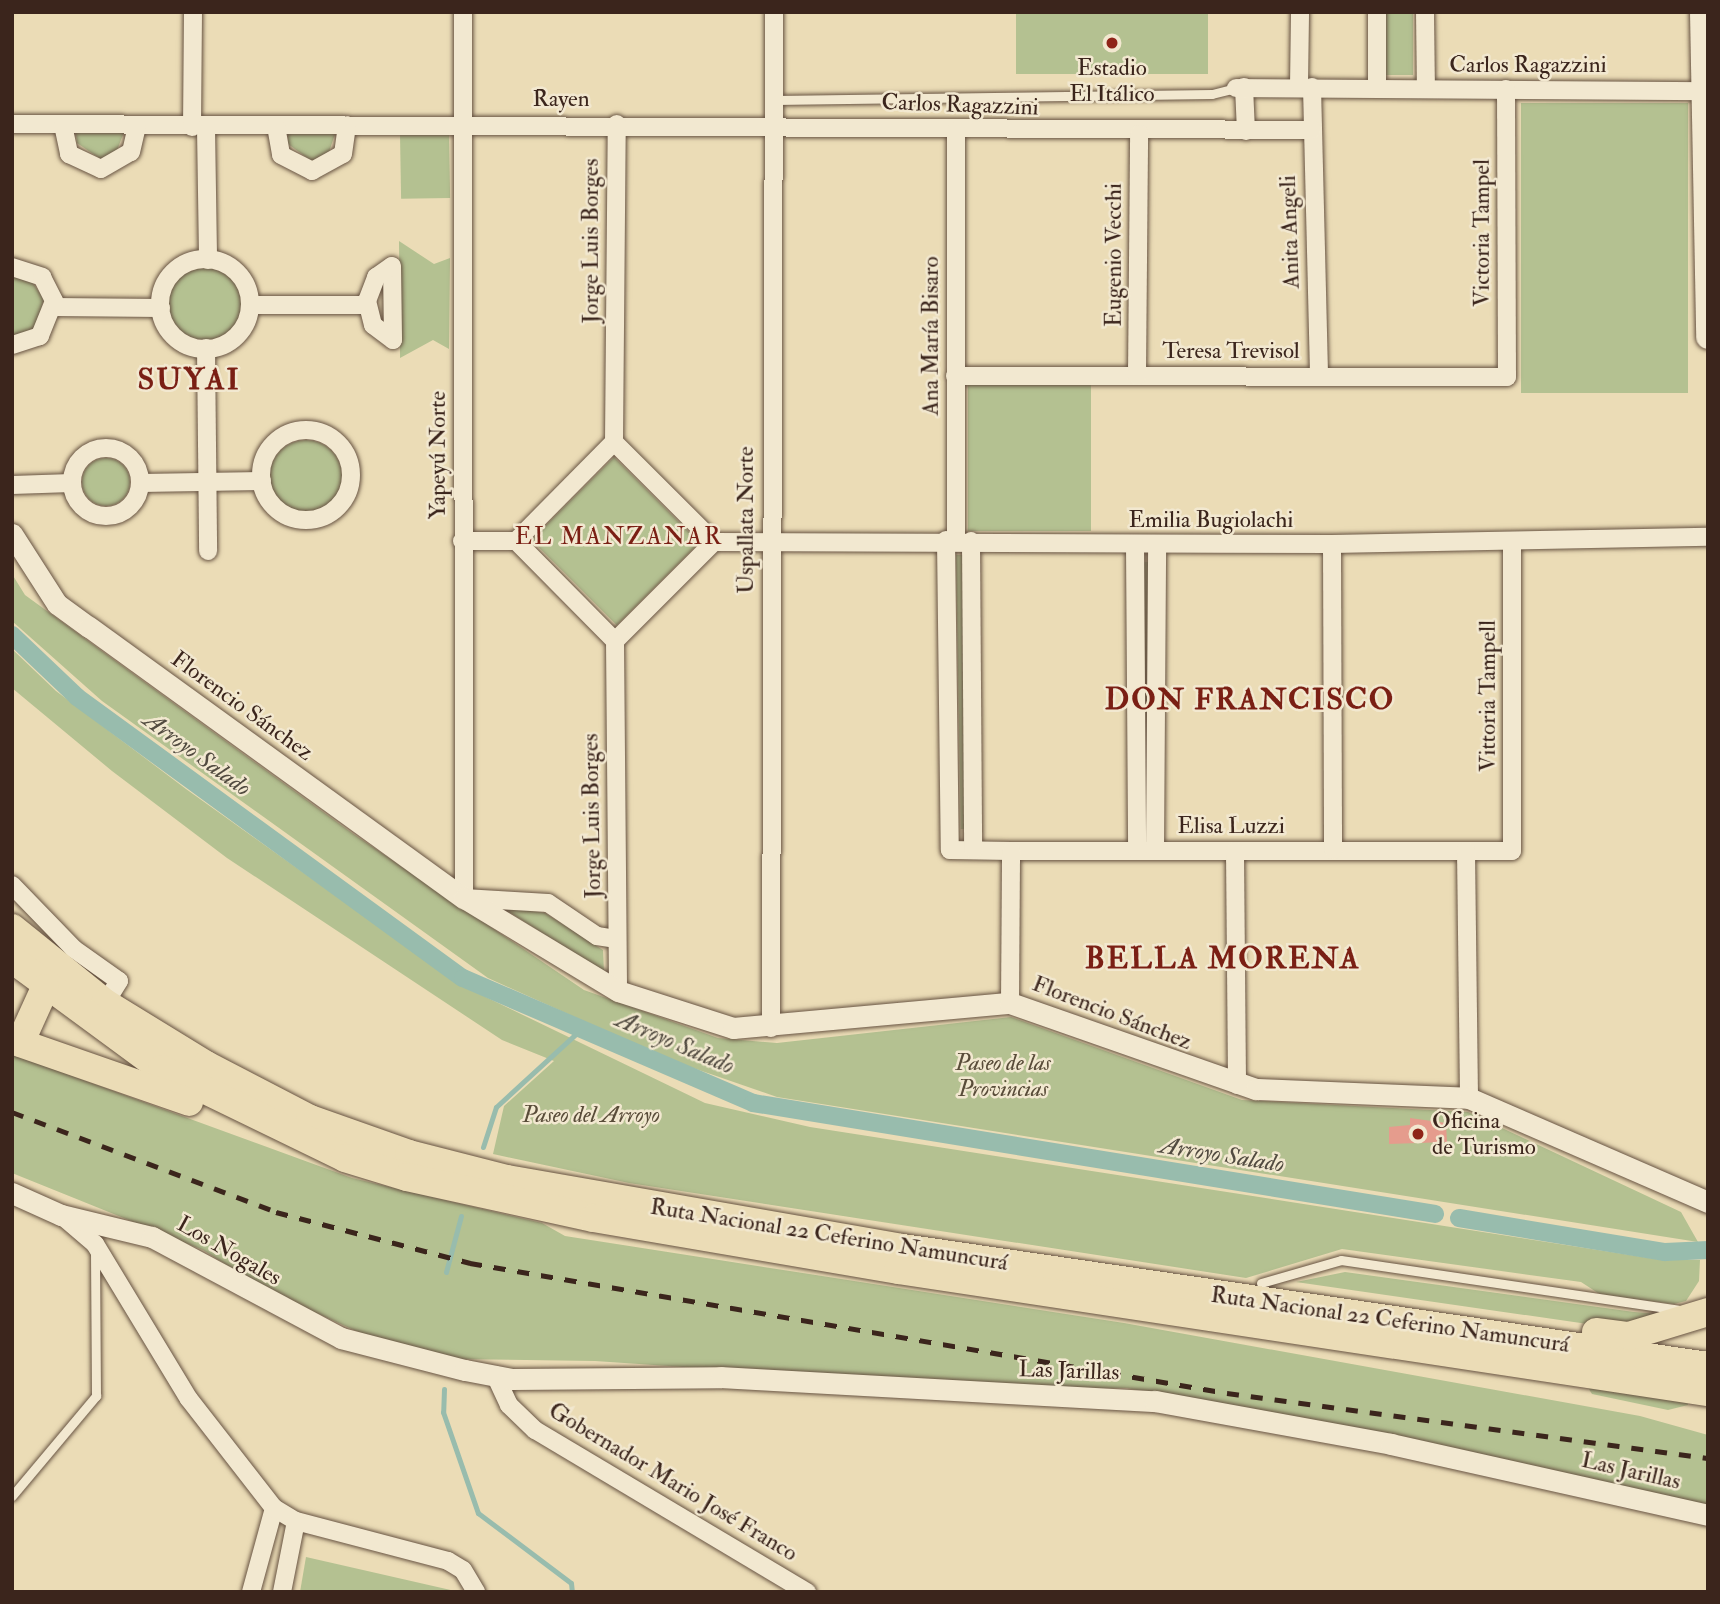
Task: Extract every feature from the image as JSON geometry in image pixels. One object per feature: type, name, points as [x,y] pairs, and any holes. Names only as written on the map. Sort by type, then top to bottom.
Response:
[{"type":"highway","points":[[12,918],[48,976],[16,1041],[345,1158]]},
{"type":"highway","name":"Ruta Nacional 22 Ceferino Namuncurá","points":[[12,929],[48,976],[162,1069],[345,1158],[594,1218],[1708,1392]]},
{"type":"highway","name":"Ruta Nacional 22 Ceferino Namuncurá","points":[[12,959],[105,1003],[310,1119],[409,1154],[679,1211],[1136,1282],[1708,1366]]},
{"type":"highway","points":[[1136,1282],[1261,1283],[1629,1336],[1708,1312]]},
{"type":"main road","points":[[1702,12],[1708,337]]},
{"type":"street","points":[[193,12],[208,260]]},
{"type":"street","name":"Yapeyú Norte","points":[[463,12],[464,898]]},
{"type":"street","name":"Uspallata Norte","points":[[771,1028],[769,542],[774,12]]},
{"type":"street","name":"Anita Angeli","points":[[1300,12],[1312,130],[1319,376]]},
{"type":"street","points":[[1377,12],[1377,88]]},
{"type":"street","points":[[1425,12],[1426,89]]},
{"type":"street","name":"Carlos Ragazzini","points":[[1240,88],[1306,86],[1702,91]]},
{"type":"street","points":[[1240,88],[1246,131]]},
{"type":"street","name":"Victoria Tampel","points":[[1506,89],[1507,377]]},
{"type":"street","name":"Rayen","points":[[12,124],[199,127],[464,123],[775,127]]},
{"type":"street","name":"Jorge Luis Borges","points":[[614,442],[617,124]]},
{"type":"street","points":[[63,125],[69,153],[101,169],[131,152],[136,126]]},
{"type":"street","points":[[275,126],[281,155],[312,171],[342,154],[347,125]]},
{"type":"street","name":"Carlos Ragazzini","points":[[775,127],[1139,134],[1312,130]]},
{"type":"street","name":"Ana María Bisaro","points":[[956,131],[955,376],[958,541],[973,850]]},
{"type":"street","name":"Eugenio Vecchi","points":[[1137,376],[1139,134]]},
{"type":"street","points":[[208,260],[240,276],[250,305],[231,341],[206,348],[176,338],[161,308],[174,271],[208,260]]},
{"type":"street","points":[[12,267],[43,278],[54,307],[40,336],[12,345]]},
{"type":"street","points":[[250,305],[367,305]]},
{"type":"street","points":[[54,307],[161,308]]},
{"type":"street","points":[[206,348],[208,551]]},
{"type":"street","name":"Teresa Trevisol","points":[[955,376],[1507,377]]},
{"type":"street","points":[[306,430],[341,447],[351,474],[332,513],[304,520],[277,509],[262,481],[271,447],[306,430]]},
{"type":"street","points":[[462,541],[516,541],[615,641],[714,542],[614,442],[516,541]]},
{"type":"street","points":[[104,447],[134,460],[141,483],[125,511],[103,516],[82,507],[72,483],[84,456],[104,447]]},
{"type":"street","points":[[141,483],[262,481]]},
{"type":"street","points":[[12,485],[72,483]]},
{"type":"street","name":"Florencio Sánchez","points":[[12,534],[57,604],[464,898],[618,990],[733,1028],[771,1028],[1010,1003],[1237,1085],[1469,1098],[1708,1202]]},
{"type":"street","name":"Emilia Bugiolachi","points":[[714,542],[958,541],[1157,545],[1512,542],[1708,537]]},
{"type":"street","name":"Ana María Bisaro","points":[[950,849],[958,541]]},
{"type":"street","name":"Vittoria Tampell","points":[[1512,542],[1513,851]]},
{"type":"street","points":[[1332,544],[1333,850]]},
{"type":"street","points":[[1135,545],[1146,851]]},
{"type":"street","points":[[1146,851],[1157,545]]},
{"type":"street","name":"Jorge Luis Borges","points":[[615,641],[618,990]]},
{"type":"street","name":"Elisa Luzzi","points":[[950,849],[1513,851]]},
{"type":"street","points":[[1010,1003],[1011,851]]},
{"type":"street","points":[[1235,851],[1237,1085]]},
{"type":"street","points":[[1466,851],[1469,1098]]},
{"type":"street","points":[[12,885],[74,949],[119,981],[105,1003]]},
{"type":"street","points":[[464,898],[548,903],[597,936],[617,939]]},
{"type":"street","name":"Los Nogales","points":[[12,1193],[61,1215],[152,1237],[341,1338],[419,1359]]},
{"type":"street","points":[[61,1215],[95,1244],[181,1388],[274,1508],[296,1521],[448,1561],[463,1570],[476,1592]]},
{"type":"street","name":"Las Jarillas","points":[[419,1359],[495,1375],[721,1377],[1155,1401],[1391,1444],[1708,1515]]},
{"type":"street","name":"Gobernador Mario José Franco","points":[[495,1375],[509,1405],[535,1430],[807,1592]]},
{"type":"street","points":[[251,1592],[274,1508]]},
{"type":"street","points":[[282,1592],[296,1521]]},
{"type":"lane","points":[[775,100],[1212,94],[1240,88]]},
{"type":"lane","points":[[12,1496],[96,1396],[95,1244]]},
{"type":"lane","points":[[1261,1283],[1341,1260],[1631,1306],[1708,1306]]},
{"type":"green space","name":"Estadio El Itálico","points":[[1016,12],[1208,12],[1208,74],[1016,74]]},
{"type":"green space","points":[[1383,12],[1413,12],[1413,75],[1383,75]]},
{"type":"green space","points":[[1521,103],[1688,103],[1688,393],[1521,393]]},
{"type":"green space","points":[[124,132],[116,153],[102,160],[77,143],[76,133]]},
{"type":"green space","points":[[288,134],[335,134],[328,155],[313,162],[288,144]]},
{"type":"green space","points":[[449,134],[450,198],[401,199],[400,135]]},
{"type":"green space","points":[[399,241],[434,264],[450,258],[449,349],[433,340],[400,358]]},
{"type":"green space","points":[[205,268],[225,274],[235,284],[241,304],[235,324],[225,334],[205,340],[185,334],[175,324],[169,304],[175,284],[185,274]]},
{"type":"green space","points":[[12,277],[32,282],[44,299],[36,327],[17,336],[12,335]]},
{"type":"green space","points":[[968,385],[1091,385],[1091,531],[968,531]]},
{"type":"green space","points":[[306,440],[326,446],[336,456],[342,476],[336,496],[326,506],[306,512],[286,506],[276,496],[270,476],[276,456],[286,446]]},
{"type":"green space","points":[[614,457],[700,543],[617,625],[531,540]]},
{"type":"green space","points":[[106,458],[123,465],[130,482],[123,499],[106,506],[89,499],[82,482],[89,465]]},
{"type":"green space","points":[[956,555],[963,555],[968,829],[961,829]]},
{"type":"green space","points":[[1142,562],[1149,562],[1149,835],[1142,835]]},
{"type":"green space","name":"Paseo de las Provincias","points":[[12,574],[25,595],[352,833],[584,990],[718,1038],[777,1043],[1011,1017],[1242,1100],[1468,1112],[1681,1212],[1698,1242],[777,1097],[670,1060],[488,978],[102,701],[12,621]]},
{"type":"green space","name":"Paseo del Arroyo","points":[[12,649],[56,691],[186,789],[461,985],[705,1103],[810,1127],[1662,1260],[1700,1260],[1699,1281],[1686,1301],[1674,1304],[1601,1295],[1581,1282],[1342,1249],[1246,1278],[629,1183],[493,1154],[504,1106],[554,1061],[502,1040],[227,858],[112,771],[12,688]]},
{"type":"green space","points":[[498,905],[545,913],[603,950],[604,972]]},
{"type":"green space","points":[[12,1054],[352,1178],[542,1223],[565,1236],[1124,1323],[1640,1416],[1708,1435],[1708,1506],[1127,1388],[1019,1390],[595,1361],[453,1359],[376,1340],[268,1291],[203,1250],[12,1173]]},
{"type":"green space","points":[[1345,1272],[1673,1315],[1622,1329],[1296,1282]]},
{"type":"green space","points":[[1587,1386],[1687,1398],[1688,1405],[1668,1410],[1592,1394]]},
{"type":"green space","points":[[306,1557],[455,1591],[455,1592],[300,1592]]},
{"type":"building","name":"Oficina de Turismo","points":[[1410,1118],[1446,1123],[1447,1142],[1389,1144],[1389,1127],[1410,1125]]},
{"type":"waterway","name":"Arroyo Salado","points":[[12,635],[77,697],[463,978],[753,1103],[1435,1214]]},
{"type":"waterway","points":[[483,1147],[496,1107],[581,1029]]},
{"type":"waterway","points":[[446,1272],[461,1216]]},
{"type":"waterway","name":"Arroyo Salado","points":[[1459,1218],[1665,1252],[1708,1250]]},
{"type":"waterway","points":[[444,1389],[443,1412],[478,1513],[571,1583],[572,1592]]},
{"type":"railway","points":[[12,1112],[276,1212],[470,1263],[1227,1393],[1708,1458]]},
{"type":"place","name":"Estadio El Itálico","points":[[1112,43]]},
{"type":"place","name":"Oficina de Turismo","points":[[1418,1134]]},
{"type":"district","name":"SUYAI","points":[[189,380]]},
{"type":"district","name":"EL MANZANAR","points":[[619,537]]},
{"type":"district","name":"DON FRANCISCO","points":[[1250,700]]},
{"type":"district","name":"BELLA MORENA","points":[[1223,959]]}]
